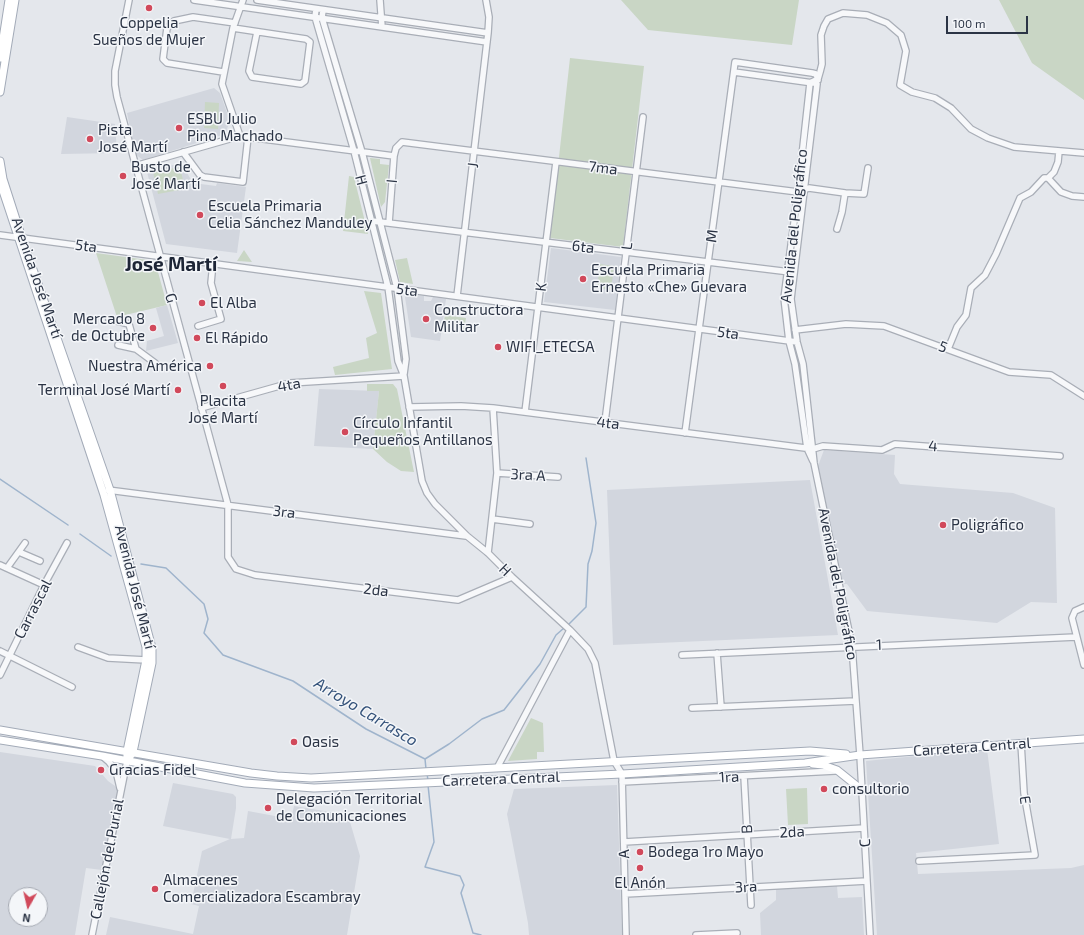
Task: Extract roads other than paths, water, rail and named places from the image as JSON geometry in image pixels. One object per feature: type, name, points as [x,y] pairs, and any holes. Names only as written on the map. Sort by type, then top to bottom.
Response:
[{"type":"main road","points":[[0,58],[9,0]]},
{"type":"main road","points":[[0,92],[15,0]]},
{"type":"main road","name":"Avenida José Martí","points":[[0,161],[3,180],[20,237],[102,489],[146,647],[146,660],[130,751]]},
{"type":"main road","name":"Avenida José Martí","points":[[0,182],[110,490],[152,648],[152,664],[127,760]]},
{"type":"main road","name":"Carretera Central","points":[[0,730],[130,751],[251,773],[311,778],[810,751],[860,755]]},
{"type":"main road","name":"Carretera Central","points":[[0,740],[127,760],[245,782],[314,788],[436,781],[622,774],[805,763],[860,755],[1084,739]]},
{"type":"main road","points":[[805,763],[823,765],[837,770],[862,790]]},
{"type":"main road","points":[[245,782],[251,773]]},
{"type":"street","name":"G","points":[[129,0],[116,71],[115,85],[117,97],[228,505],[228,557],[236,569]]},
{"type":"street","points":[[194,0],[487,42]]},
{"type":"street","points":[[240,136],[222,84],[223,72],[234,26],[243,0]]},
{"type":"street","points":[[258,0],[488,33]]},
{"type":"street","points":[[380,0],[382,27]]},
{"type":"street","name":"J","points":[[456,296],[488,33],[489,17],[486,0]]},
{"type":"street","name":"H","points":[[316,9],[315,17],[354,151],[388,287],[398,361],[404,376],[422,481],[427,493],[435,504],[467,536],[488,553],[570,630],[588,649],[595,663],[614,761]]},
{"type":"street","points":[[322,18],[324,10]]},
{"type":"street","name":"Avenida del Poligráfico","points":[[860,755],[852,646],[810,449],[795,364],[789,341],[784,298],[791,273],[804,189],[818,81],[822,64],[821,35],[824,26],[828,19],[843,13],[867,15],[887,23],[901,34],[906,51],[900,85],[912,92],[935,98],[951,108],[971,128],[988,138],[1014,147],[1059,151]]},
{"type":"street","points":[[223,72],[167,63],[164,59],[167,28],[174,21],[193,17],[257,32],[306,39],[310,42],[305,81],[301,84],[252,77],[250,71],[257,32]]},
{"type":"street","name":"H","points":[[322,18],[362,152],[397,288],[406,359],[404,376]]},
{"type":"street","name":"M","points":[[686,433],[735,62],[812,73],[816,74],[818,81]]},
{"type":"street","points":[[734,72],[810,83],[818,81]]},
{"type":"street","name":"Avenida del Poligráfico","points":[[810,83],[791,273],[791,299],[797,342],[803,364],[810,449]]},
{"type":"street","name":"L","points":[[605,422],[643,116]]},
{"type":"street","points":[[135,166],[240,136],[394,156]]},
{"type":"street","points":[[183,152],[200,175],[204,177],[244,182],[248,137]]},
{"type":"street","name":"7ma","points":[[402,142],[798,192]]},
{"type":"street","name":"I","points":[[388,223],[394,156],[396,148],[402,142]]},
{"type":"street","points":[[948,349],[957,327],[966,314],[971,288],[985,275],[996,254],[1020,198],[1031,192],[1044,178],[1048,178],[1054,172],[1058,162],[1059,151],[1084,153]]},
{"type":"street","name":"K","points":[[525,412],[556,162]]},
{"type":"street","points":[[798,192],[809,188],[864,194],[868,168]]},
{"type":"street","points":[[1048,178],[1062,192],[1072,196],[1084,197]]},
{"type":"street","points":[[837,229],[845,193]]},
{"type":"street","name":"6ta","points":[[372,221],[791,273]]},
{"type":"street","points":[[0,235],[20,237]]},
{"type":"street","name":"5ta","points":[[20,237],[797,342]]},
{"type":"street","points":[[198,326],[221,319],[211,283],[213,263]]},
{"type":"street","points":[[109,319],[129,324],[136,349]]},
{"type":"street","name":"5","points":[[795,330],[846,324],[884,326],[1009,372],[1051,375],[1084,396]]},
{"type":"street","points":[[118,346],[136,349],[155,362]]},
{"type":"street","name":"4ta","points":[[201,408],[290,383],[404,376]]},
{"type":"street","name":"4ta","points":[[409,407],[461,406],[493,408],[810,449]]},
{"type":"street","points":[[488,553],[497,473],[493,408]]},
{"type":"street","name":"4","points":[[810,449],[823,446],[882,450],[895,444],[1060,456]]},
{"type":"street","name":"3ra A","points":[[497,473],[558,477]]},
{"type":"street","name":"3ra","points":[[102,489],[467,536]]},
{"type":"street","points":[[492,519],[530,524]]},
{"type":"street","points":[[7,568],[25,543]]},
{"type":"street","name":"Carrascal","points":[[0,675],[44,585],[67,543]]},
{"type":"street","points":[[19,552],[40,561]]},
{"type":"street","points":[[0,565],[44,585]]},
{"type":"street","name":"2da","points":[[236,569],[255,575],[458,600],[512,577]]},
{"type":"street","points":[[1083,607],[1075,611],[1072,618],[1084,665]]},
{"type":"street","points":[[497,768],[570,630]]},
{"type":"street","name":"1","points":[[682,655],[852,646],[1076,637]]},
{"type":"street","points":[[78,646],[108,658],[146,660]]},
{"type":"street","points":[[0,651],[72,687]]},
{"type":"street","points":[[717,653],[721,707]]},
{"type":"street","points":[[692,708],[856,701]]},
{"type":"street","name":"E","points":[[919,861],[1035,855],[1024,793],[1021,743]]},
{"type":"street","name":"C","points":[[860,755],[870,933]]},
{"type":"street","points":[[102,756],[116,771],[120,782],[121,792]]},
{"type":"street","name":"Callejón del Purial","points":[[92,935],[127,760]]},
{"type":"street","points":[[614,761],[622,774]]},
{"type":"street","name":"1ra","points":[[622,782],[837,770]]},
{"type":"street","name":"A","points":[[622,774],[626,935]]},
{"type":"street","name":"B","points":[[744,776],[751,905]]},
{"type":"street","name":"2da","points":[[624,842],[864,828]]},
{"type":"street","name":"3ra","points":[[625,894],[750,886],[867,881]]},
{"type":"street","points":[[696,935],[737,933]]},
{"type":"waterway","points":[[567,626],[586,607],[588,564],[592,551],[596,523],[586,458]]},
{"type":"waterway","points":[[0,479],[68,525]]},
{"type":"waterway","points":[[80,534],[111,556]]},
{"type":"waterway","name":"Arroyo Carrasco","points":[[141,564],[166,568],[204,604],[208,619],[204,633],[223,655],[293,681],[366,729],[425,759],[426,769]]},
{"type":"waterway","points":[[425,759],[449,744],[482,719],[504,710],[540,664],[556,635],[564,628]]},
{"type":"waterway","name":"Arroyo Carrasco","points":[[427,773],[428,781]]},
{"type":"waterway","name":"Arroyo Carrasco","points":[[428,785],[434,842],[425,867],[460,876],[464,885],[461,893],[473,933],[481,935]]},
{"type":"place","name":"Coppelia Sueños de Mujer","points":[[149,8]]},
{"type":"place","name":"ESBU Julio Pino Machado","points":[[179,128]]},
{"type":"place","name":"Pista José Martí","points":[[90,139]]},
{"type":"place","name":"Busto de José Martí","points":[[123,176]]},
{"type":"place","name":"Escuela Primaria Celia Sánchez Manduley","points":[[200,215]]},
{"type":"place","name":"Escuela Primaria Ernesto «Che» Guevara","points":[[583,279]]},
{"type":"place","name":"El Alba","points":[[202,303]]},
{"type":"place","name":"Constructora Militar","points":[[426,319]]},
{"type":"place","name":"Mercado 8 de Octubre","points":[[153,328]]},
{"type":"place","name":"El Rápido","points":[[197,338]]},
{"type":"place","name":"WIFI_ETECSA","points":[[498,347]]},
{"type":"place","name":"Nuestra América","points":[[210,366]]},
{"type":"place","name":"Placita José Martí","points":[[223,386]]},
{"type":"place","name":"Terminal José Martí","points":[[178,390]]},
{"type":"place","name":"Círculo Infantil Pequeños Antillanos","points":[[345,432]]},
{"type":"place","name":"Poligráfico","points":[[943,525]]},
{"type":"place","name":"Oasis","points":[[294,742]]},
{"type":"place","name":"Gracias Fidel","points":[[101,770]]},
{"type":"place","name":"consultorio","points":[[824,789]]},
{"type":"place","name":"Delegación Territorial de Comunicaciones","points":[[268,808]]},
{"type":"place","name":"Bodega 1ro Mayo","points":[[640,852]]},
{"type":"place","name":"El Anón","points":[[640,868]]},
{"type":"place","name":"Almacenes Comercializadora Escambray","points":[[155,889]]},
{"type":"district","name":"José Martí","points":[[171,265]]}]
